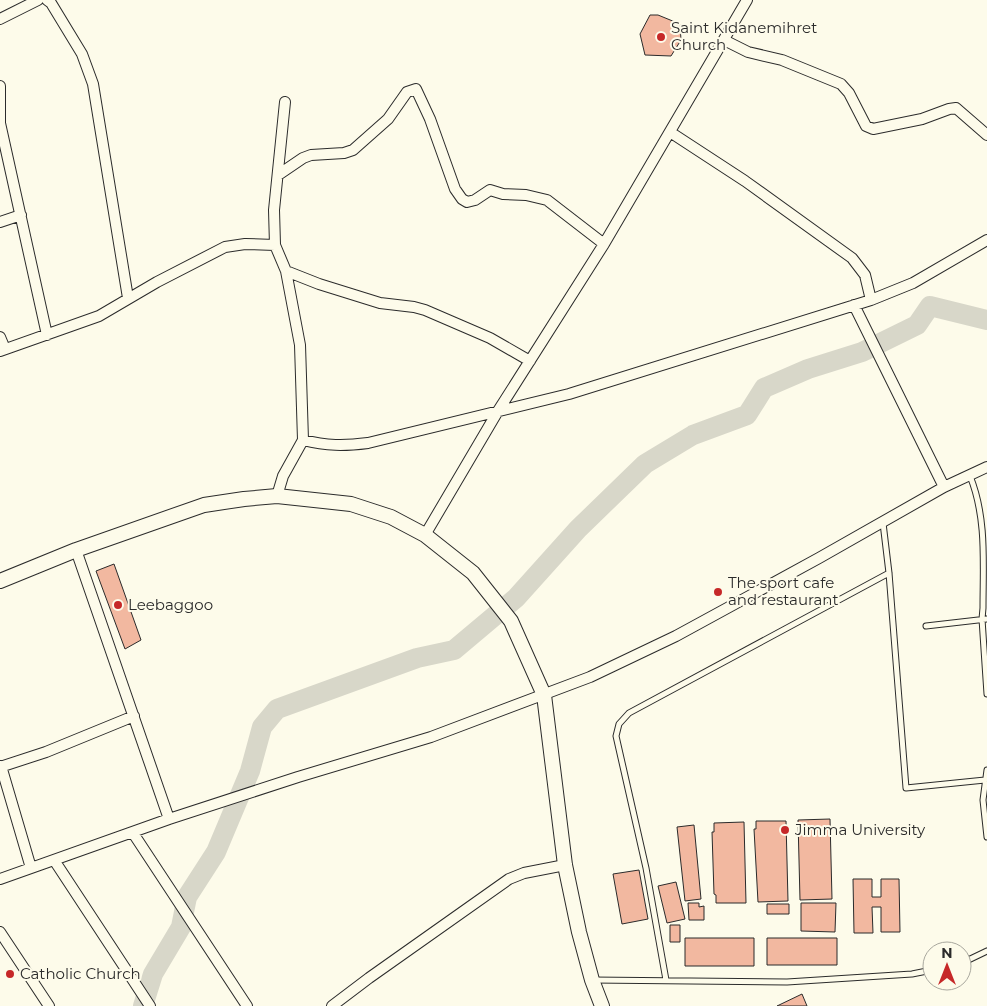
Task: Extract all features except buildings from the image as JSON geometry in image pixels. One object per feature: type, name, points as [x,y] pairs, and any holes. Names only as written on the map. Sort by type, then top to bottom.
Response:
[{"type":"street","points":[[0,19],[38,0]]},
{"type":"street","points":[[47,0],[82,54],[93,84],[128,298]]},
{"type":"street","points":[[425,535],[498,411],[604,244],[747,0]]},
{"type":"street","points":[[724,40],[748,52],[782,60],[841,84],[850,93],[866,126],[873,129],[922,119],[956,108],[987,135]]},
{"type":"street","points":[[0,86],[0,124],[47,335]]},
{"type":"street","points":[[278,175],[303,158],[312,155],[344,154],[353,150],[388,119],[407,92],[416,89],[430,119],[455,189],[462,198],[467,202],[475,200],[490,190],[503,194],[526,195],[547,200],[604,244]]},
{"type":"street","points":[[277,496],[283,476],[304,440],[300,345],[286,271],[275,245],[274,210],[285,102]]},
{"type":"street","points":[[670,132],[745,181],[852,258],[865,275],[871,300]]},
{"type":"street","points":[[0,222],[21,215]]},
{"type":"street","points":[[304,440],[325,445],[345,446],[368,443],[569,394],[871,300],[913,283],[987,240]]},
{"type":"street","points":[[0,337],[3,350],[99,316],[128,298],[226,247],[245,244],[275,245]]},
{"type":"street","points":[[286,271],[318,284],[380,303],[425,310],[490,338],[530,361]]},
{"type":"street","points":[[854,305],[944,487]]},
{"type":"street","points":[[0,879],[169,819],[298,776],[431,737],[590,677],[676,636],[944,487],[987,467]]},
{"type":"street","points":[[0,581],[76,550],[204,505],[244,498],[277,496],[351,504],[391,517],[425,535],[476,577],[511,621],[544,695],[565,865],[579,932],[592,980],[602,1006]]},
{"type":"street","points":[[76,550],[169,819]]},
{"type":"street","points":[[31,868],[1,766],[46,752],[134,716]]},
{"type":"street","points":[[133,832],[247,1006]]},
{"type":"street","points":[[54,860],[150,1006]]},
{"type":"street","points":[[332,1006],[509,879],[524,873],[565,865]]},
{"type":"street","points":[[0,932],[49,1006]]},
{"type":"lane","points":[[970,476],[976,491],[983,531],[983,608],[987,694]]},
{"type":"lane","points":[[882,522],[889,573],[906,788],[985,780]]},
{"type":"lane","points":[[666,980],[646,868],[616,736],[619,724],[629,714],[889,573]]},
{"type":"lane","points":[[926,626],[984,619]]},
{"type":"lane","points":[[987,770],[983,800],[987,837]]},
{"type":"lane","points":[[972,958],[987,951]]},
{"type":"lane","points":[[592,980],[788,982],[922,972]]},
{"type":"waterway","points":[[143,1006],[153,974],[181,927],[187,897],[216,852],[250,771],[262,727],[277,709],[417,658],[454,650],[516,598],[578,529],[645,464],[693,435],[747,415],[764,388],[808,369],[862,352],[917,325],[930,306],[987,320]]},
{"type":"place","name":"Saint Kidanemihret Church","points":[[661,37]]},
{"type":"place","name":"The sport cafe and restaurant","points":[[718,592]]},
{"type":"place","name":"Leebaggoo","points":[[118,605]]},
{"type":"place","name":"Jimma University","points":[[785,830]]},
{"type":"place","name":"Catholic Church","points":[[10,974]]}]
